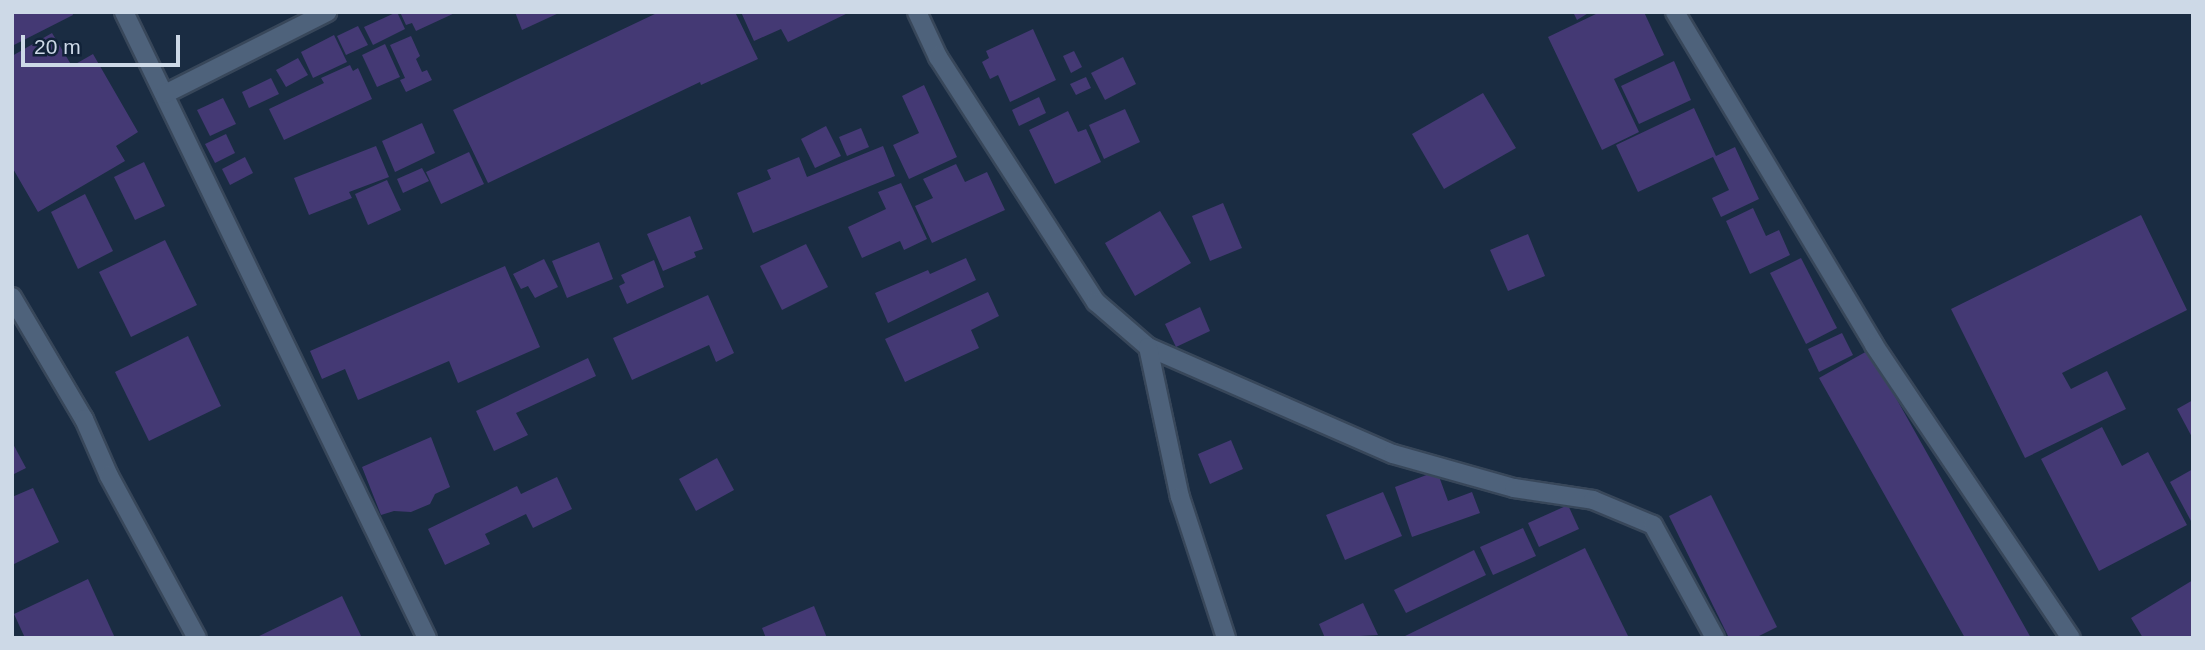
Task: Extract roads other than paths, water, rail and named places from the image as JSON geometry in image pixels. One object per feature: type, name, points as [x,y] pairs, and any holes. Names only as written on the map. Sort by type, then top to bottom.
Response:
[{"type":"street","points":[[124,12],[427,638]]},
{"type":"street","points":[[165,94],[327,12]]},
{"type":"street","points":[[917,12],[938,57],[1096,302],[1148,347],[1393,454],[1514,488],[1593,500],[1653,526],[1714,638]]},
{"type":"street","points":[[1675,12],[1874,345],[2071,638]]},
{"type":"street","points":[[12,297],[84,419],[109,476],[197,638]]},
{"type":"street","points":[[1148,347],[1180,496],[1226,638]]}]
